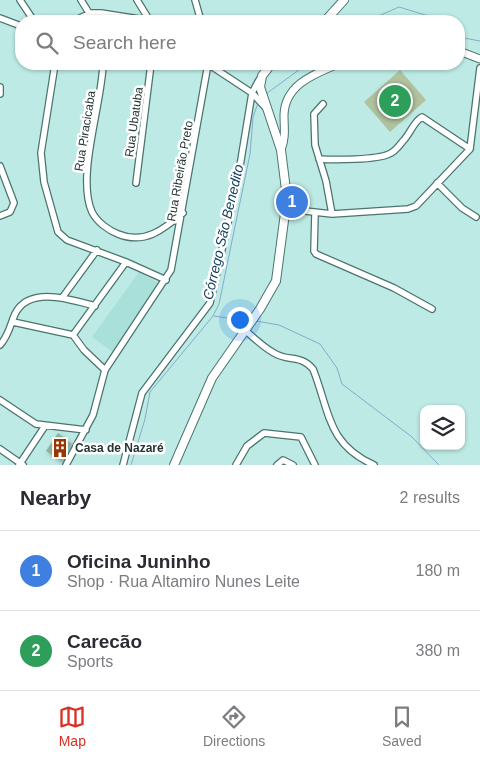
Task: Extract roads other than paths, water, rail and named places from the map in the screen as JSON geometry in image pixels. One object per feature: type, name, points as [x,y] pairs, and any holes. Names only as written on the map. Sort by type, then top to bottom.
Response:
[{"type":"main road","points":[[330,15],[344,0]]},
{"type":"main road","points":[[174,465],[212,378],[249,325],[276,281],[287,209],[281,150],[268,110],[258,95],[262,76],[266,70]]},
{"type":"street","points":[[20,0],[30,15]]},
{"type":"street","points":[[80,0],[90,13]]},
{"type":"street","points":[[137,0],[147,15]]},
{"type":"street","points":[[195,0],[199,15]]},
{"type":"street","points":[[86,15],[90,13],[109,13],[120,15]]},
{"type":"street","points":[[0,18],[15,24]]},
{"type":"street","points":[[465,53],[480,59]]},
{"type":"street","points":[[287,209],[315,214],[332,214],[411,208],[470,149],[478,102],[480,68]]},
{"type":"street","points":[[54,70],[41,153],[44,182],[58,232],[61,237],[97,250],[166,280]]},
{"type":"street","name":"Rua Piracicaba","points":[[103,70],[101,96],[87,175],[92,212],[99,222],[112,231],[125,237],[137,238],[158,232],[183,213]]},
{"type":"street","name":"Rua Ubatuba","points":[[136,182],[150,70]]},
{"type":"street","name":"Rua Ribeirão Preto","points":[[66,465],[93,414],[105,370],[171,270],[183,213],[207,70]]},
{"type":"street","points":[[123,465],[144,388],[205,313],[210,303],[258,95],[218,70]]},
{"type":"street","points":[[281,150],[286,138],[284,108],[292,92],[309,77],[325,70]]},
{"type":"street","points":[[0,87],[0,94]]},
{"type":"street","points":[[323,104],[314,114],[315,144],[326,181],[332,214]]},
{"type":"street","points":[[319,159],[339,160],[387,155],[398,147],[409,134],[417,120],[422,117],[470,149]]},
{"type":"street","points":[[0,166],[14,203],[10,212],[0,216]]},
{"type":"street","points":[[437,183],[462,208],[476,217]]},
{"type":"street","points":[[315,214],[314,251],[316,254],[394,288],[432,309]]},
{"type":"street","points":[[62,298],[97,250]]},
{"type":"street","points":[[73,335],[126,262]]},
{"type":"street","points":[[0,345],[19,308],[29,300],[62,298],[95,306]]},
{"type":"street","points":[[13,322],[73,335],[84,350],[105,370]]},
{"type":"street","points":[[249,325],[273,353],[302,360],[313,369],[339,440],[357,456],[374,465]]},
{"type":"street","points":[[0,400],[27,420],[45,426],[86,430]]},
{"type":"street","points":[[0,449],[21,464],[45,426]]},
{"type":"street","points":[[236,465],[247,446],[264,433],[300,437],[315,465]]},
{"type":"street","points":[[277,465],[283,460],[292,464]]},
{"type":"waterway","name":"Córrego São Benedito","points":[[381,15],[399,7],[425,15]]},
{"type":"waterway","name":"Córrego São Benedito","points":[[465,38],[480,41]]},
{"type":"waterway","name":"Córrego São Benedito","points":[[266,94],[299,70]]},
{"type":"waterway","name":"Córrego São Benedito","points":[[131,465],[145,419],[150,392],[213,316],[219,304],[250,154],[253,117],[258,103]]},
{"type":"waterway","points":[[214,316],[247,321]]},
{"type":"waterway","points":[[256,321],[279,325],[320,344],[337,368],[342,384],[412,437],[439,465]]},
{"type":"place","name":"Carecão","points":[[395,101]]},
{"type":"place","name":"Oficina Juninho","points":[[292,202]]},
{"type":"place","name":"Casa de Nazaré","points":[[60,448]]}]
